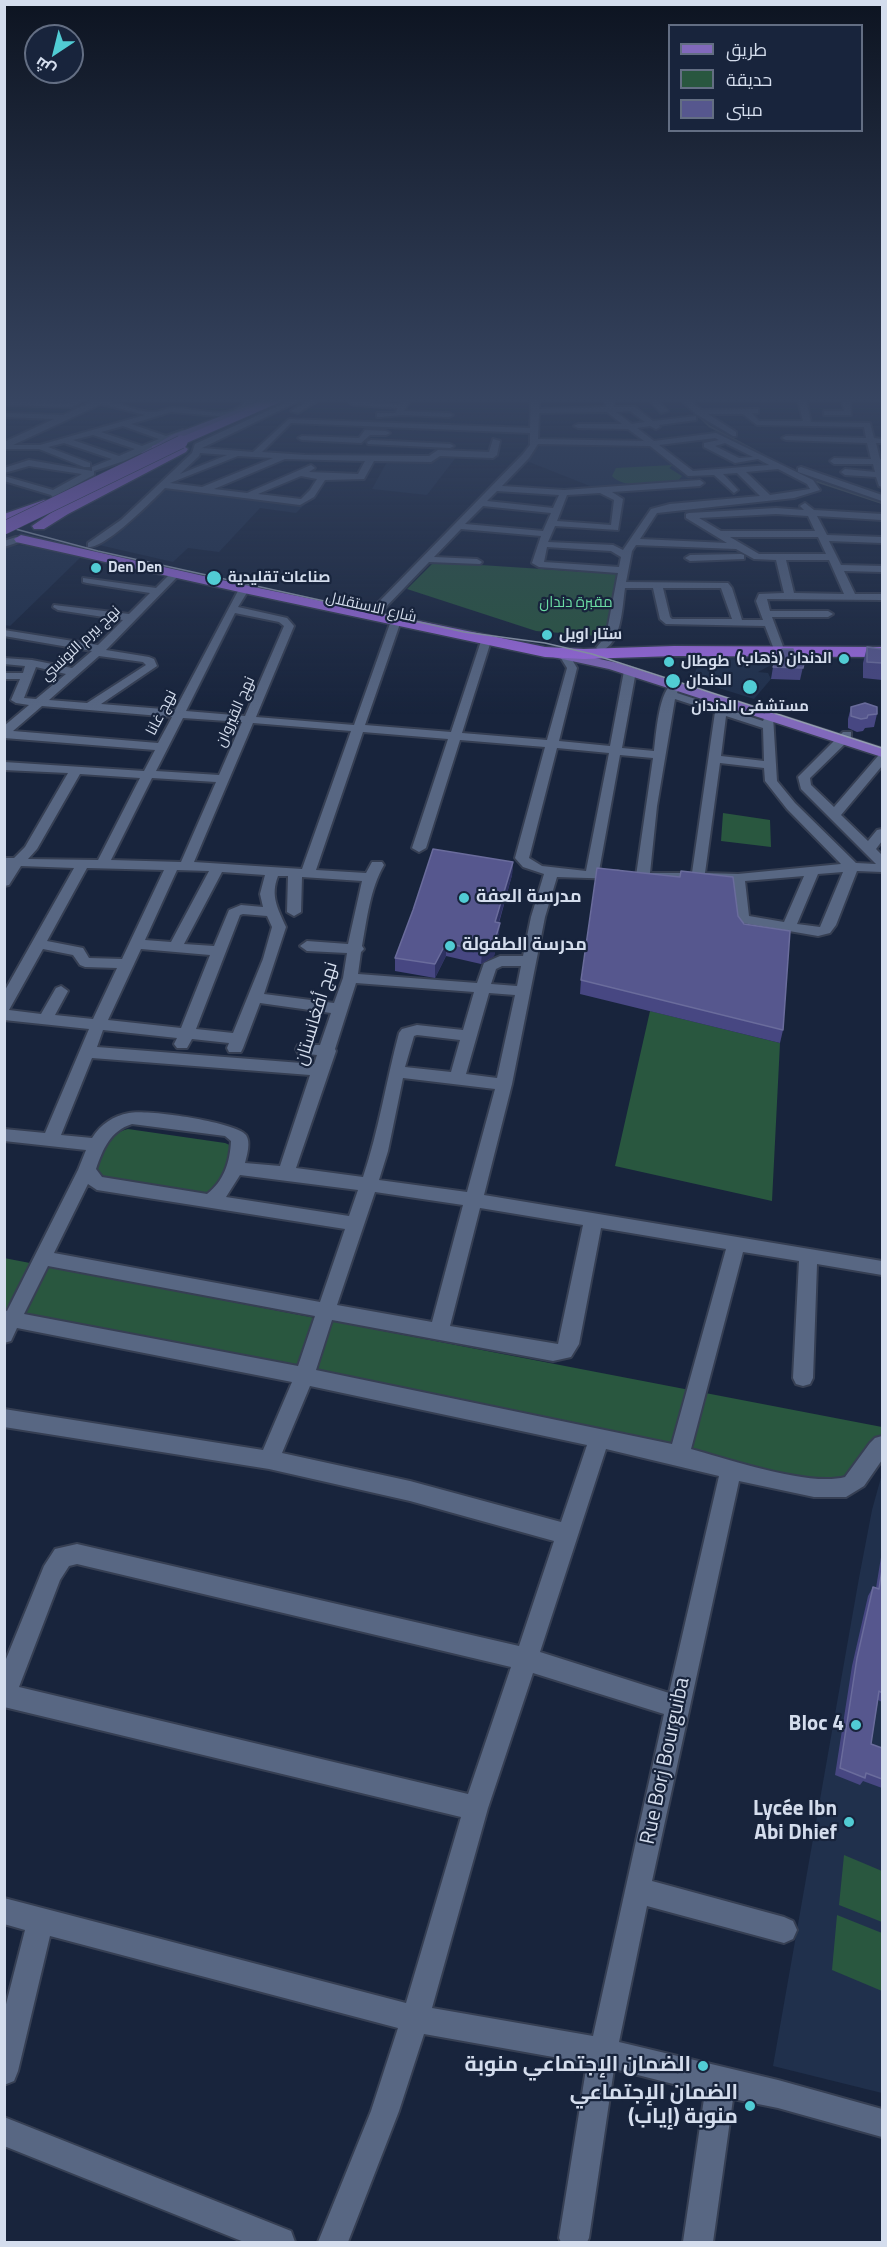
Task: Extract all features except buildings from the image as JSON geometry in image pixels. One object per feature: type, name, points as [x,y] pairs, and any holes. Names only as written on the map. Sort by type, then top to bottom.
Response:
[{"type":"highway","points":[[8,534],[30,511],[40,505]]},
{"type":"highway","points":[[8,534],[65,505]]},
{"type":"highway","points":[[8,534],[65,505]]},
{"type":"highway","points":[[8,534],[39,527],[75,505]]},
{"type":"highway","name":"شارع الاستقلال","points":[[8,534],[29,518],[48,535],[250,586],[396,618],[486,641],[546,652],[597,654]]},
{"type":"highway","name":"شارع الاستقلال","points":[[8,534],[175,574],[377,610],[396,618],[489,634],[568,656],[597,654]]},
{"type":"highway","points":[[597,654],[635,663],[780,651]]},
{"type":"highway","points":[[597,654],[882,651]]},
{"type":"main road","points":[[546,652],[568,656]]},
{"type":"main road","points":[[597,654],[635,663],[882,753]]},
{"type":"main road","points":[[635,663],[672,690],[769,722],[882,746]]},
{"type":"street","points":[[91,545],[124,522],[143,505]]},
{"type":"street","points":[[377,610],[477,505]]},
{"type":"street","points":[[495,505],[556,512]]},
{"type":"street","points":[[559,505],[544,539],[537,563],[624,570]]},
{"type":"street","points":[[550,524],[615,528],[618,505]]},
{"type":"street","points":[[694,505],[657,510],[645,524],[626,556],[611,637],[597,654],[568,656],[551,744],[522,858],[527,866],[551,873],[643,876],[738,878],[852,867],[882,868]]},
{"type":"street","points":[[804,505],[811,512],[830,557],[851,597]]},
{"type":"street","points":[[684,506],[693,514],[811,512],[882,517]]},
{"type":"street","points":[[830,513],[882,506]]},
{"type":"street","points":[[693,514],[689,517],[757,557]]},
{"type":"street","points":[[458,526],[613,548],[626,556]]},
{"type":"street","points":[[717,534],[822,536],[882,540]]},
{"type":"street","points":[[633,542],[739,547]]},
{"type":"street","points":[[780,557],[789,595]]},
{"type":"street","points":[[690,558],[830,557]]},
{"type":"street","points":[[427,559],[477,562]]},
{"type":"street","points":[[836,568],[882,568]]},
{"type":"street","name":"نهج بيرم التونسي","points":[[4,734],[99,651],[175,574]]},
{"type":"street","points":[[87,580],[158,591]]},
{"type":"street","points":[[657,584],[667,621],[738,623],[768,618],[828,614]]},
{"type":"street","points":[[620,585],[724,585],[738,623]]},
{"type":"street","name":"نهج غانا","points":[[103,864],[232,609],[250,586]]},
{"type":"street","points":[[780,651],[761,601],[763,596],[882,597]]},
{"type":"street","points":[[57,607],[132,618]]},
{"type":"street","name":"نهج القيروان","points":[[51,1139],[86,1052],[126,964],[180,866],[223,779],[290,626],[283,620],[232,609]]},
{"type":"street","points":[[294,912],[296,896],[294,884],[316,844],[359,729],[396,618]]},
{"type":"street","points":[[4,633],[26,634],[150,661],[152,666],[90,706]]},
{"type":"street","points":[[419,848],[486,641]]},
{"type":"street","points":[[4,661],[32,663],[74,672]]},
{"type":"street","points":[[32,663],[17,700],[23,702],[456,736],[660,755]]},
{"type":"street","points":[[592,874],[635,663]]},
{"type":"street","points":[[4,676],[27,676]]},
{"type":"street","points":[[643,876],[651,806],[672,690],[721,711],[769,722],[769,774],[775,788],[852,867]]},
{"type":"street","points":[[4,706],[23,702]]},
{"type":"street","points":[[698,877],[721,711]]},
{"type":"street","points":[[4,734],[161,747]]},
{"type":"street","points":[[844,738],[804,777],[803,781],[805,786],[836,814],[882,862]]},
{"type":"street","points":[[713,759],[769,765]]},
{"type":"street","points":[[836,814],[882,759]]},
{"type":"street","points":[[4,766],[223,779]]},
{"type":"street","points":[[4,882],[11,863],[30,849],[76,770]]},
{"type":"street","points":[[869,849],[882,832]]},
{"type":"street","points":[[11,863],[180,866],[302,872]]},
{"type":"street","points":[[4,1007],[83,863]]},
{"type":"street","points":[[738,878],[742,919],[818,932],[825,930],[852,867]]},
{"type":"street","points":[[176,946],[217,868]]},
{"type":"street","points":[[230,1063],[256,998],[279,927],[270,912],[265,892],[273,871]]},
{"type":"street","name":"نهج أفغانستان","points":[[286,1173],[328,1051],[350,978],[357,949],[358,929],[374,871],[302,872]]},
{"type":"street","points":[[789,927],[812,872]]},
{"type":"street","points":[[439,1331],[504,1084],[538,917],[551,873]]},
{"type":"street","points":[[176,1059],[234,913],[241,909],[270,912]]},
{"type":"street","points":[[39,944],[78,951],[85,962],[126,964]]},
{"type":"street","points":[[136,944],[219,951]]},
{"type":"street","points":[[307,946],[357,949]]},
{"type":"street","points":[[457,1078],[489,966],[494,962],[530,961]]},
{"type":"street","points":[[350,978],[481,990],[524,991]]},
{"type":"street","points":[[45,1020],[61,991]]},
{"type":"street","points":[[256,998],[340,1009]]},
{"type":"street","points":[[4,1016],[239,1040]]},
{"type":"street","points":[[268,1460],[304,1376],[380,1151],[396,1072],[406,1037],[411,1030],[469,1036]]},
{"type":"street","points":[[304,1049],[328,1051]]},
{"type":"street","points":[[86,1052],[320,1070]]},
{"type":"street","points":[[396,1072],[504,1084]]},
{"type":"street","points":[[210,1201],[223,1190],[239,1157],[240,1139],[231,1132],[219,1128],[132,1118],[110,1127],[95,1145],[87,1170],[7,1324],[304,1376],[679,1455],[731,1470],[826,1490],[846,1487],[858,1478],[882,1445]]},
{"type":"street","points":[[4,1135],[95,1145]]},
{"type":"street","points":[[235,1168],[475,1200],[882,1268]]},
{"type":"street","points":[[87,1170],[92,1178],[105,1185],[354,1224]]},
{"type":"street","points":[[43,1258],[553,1353],[564,1351],[569,1344],[593,1221]]},
{"type":"street","points":[[679,1455],[736,1245]]},
{"type":"street","points":[[803,1378],[808,1256]]},
{"type":"street","points":[[4,1418],[268,1460],[410,1491],[566,1534]]},
{"type":"street","points":[[333,2242],[385,2111],[415,2019],[476,1808],[599,1439]]},
{"type":"street","name":"Rue Borj Bourguiba","points":[[574,2238],[603,2052],[677,1707],[731,1470]]},
{"type":"street","points":[[476,1808],[4,1694],[52,1574],[63,1556],[77,1554],[526,1659],[677,1707]]},
{"type":"street","points":[[637,1890],[784,1930]]},
{"type":"street","points":[[4,1911],[415,2019],[603,2052],[720,2082],[778,2094],[882,2123]]},
{"type":"street","points":[[4,2071],[40,1921]]},
{"type":"street","points":[[698,2242],[720,2082]]},
{"type":"street","points":[[4,2131],[280,2242]]},
{"type":"shaded area","points":[[149,505],[304,505],[296,513],[260,508],[219,552],[188,548],[173,562],[99,545],[130,524]]},
{"type":"shaded area","points":[[11,545],[43,546],[81,557],[10,626],[5,625],[4,549]]},
{"type":"shaded area","points":[[720,656],[774,657],[771,665],[758,672],[768,673],[771,679],[754,699],[693,680],[699,660],[720,660]]},
{"type":"shaded area","name":"Lycée Ibn Abi Dhief","points":[[882,1474],[882,2093],[773,2066],[859,1578],[872,1510]]},
{"type":"green space","name":"مقبرة دندان","points":[[434,562],[619,574],[611,637],[536,631],[407,589]]},
{"type":"green space","points":[[723,813],[770,820],[771,847],[721,841]]},
{"type":"green space","points":[[650,1011],[780,1043],[772,1201],[615,1166]]},
{"type":"green space","points":[[128,1129],[225,1143],[232,1146],[234,1153],[218,1191],[212,1195],[105,1183],[95,1174],[103,1153],[115,1135]]},
{"type":"green space","points":[[4,1258],[882,1427],[882,1439],[845,1479],[830,1483],[5,1315]]},
{"type":"green space","points":[[844,1855],[882,1871],[882,1922],[839,1905]]},
{"type":"green space","points":[[837,1915],[882,1933],[882,1991],[832,1970]]},
{"type":"tram line","points":[[4,526],[98,551],[464,632],[545,643],[592,654],[882,748]]},
{"type":"place","name":"Den Den","points":[[96,568]]},
{"type":"place","name":"صناعات تقليدية","points":[[214,578]]},
{"type":"place","name":"ستار اويل","points":[[547,635]]},
{"type":"place","name":"الدندان (ذهاب)","points":[[844,659]]},
{"type":"place","name":"طوطال","points":[[669,662]]},
{"type":"place","name":"الدندان","points":[[673,681]]},
{"type":"place","name":"مستشفى الدندان","points":[[750,687]]},
{"type":"place","name":"مدرسة العفة","points":[[464,898]]},
{"type":"place","name":"مدرسة الطفولة","points":[[450,946]]},
{"type":"place","name":"Bloc 4","points":[[856,1725]]},
{"type":"place","name":"Lycée Ibn Abi Dhief","points":[[849,1822]]},
{"type":"place","name":"الضمان الإجتماعي منوبة","points":[[703,2066]]},
{"type":"place","name":"الضمان الإجتماعي منوبة (إياب)","points":[[750,2106]]}]
